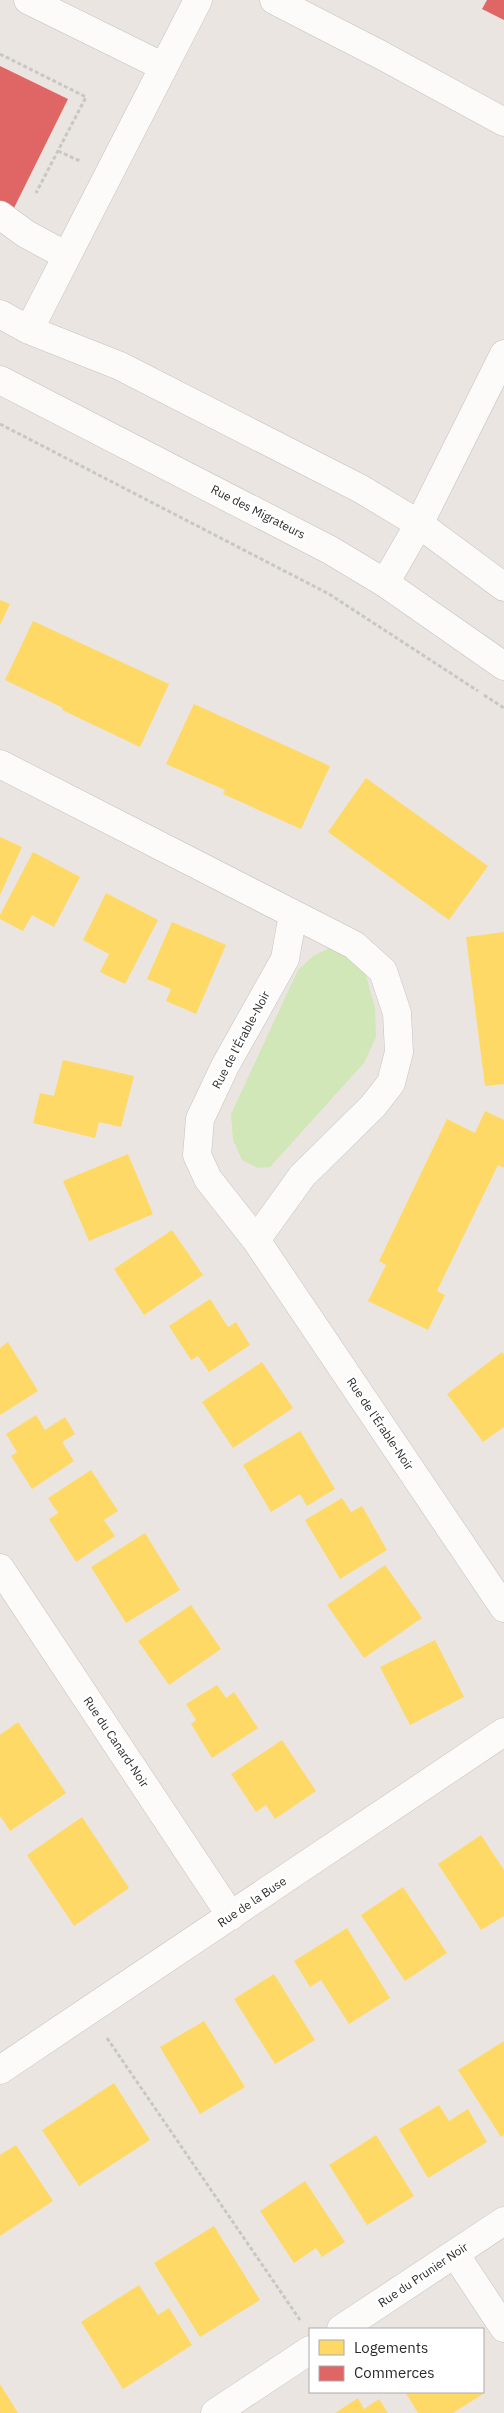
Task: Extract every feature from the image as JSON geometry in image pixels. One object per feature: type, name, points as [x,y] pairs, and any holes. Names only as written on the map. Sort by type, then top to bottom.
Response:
[{"type":"street","points":[[28,0],[164,67]]},
{"type":"street","points":[[29,330],[198,0]]},
{"type":"street","points":[[274,0],[381,55],[504,122]]},
{"type":"street","points":[[0,215],[26,234],[67,256]]},
{"type":"street","points":[[0,314],[29,330],[120,366],[361,489],[419,524],[504,587]]},
{"type":"street","points":[[385,583],[419,524],[504,354]]},
{"type":"street","name":"Rue des Migrateurs","points":[[0,380],[330,550],[385,583],[504,666]]},
{"type":"street","points":[[0,764],[354,945],[383,971],[397,1013],[399,1052],[391,1083],[373,1106],[302,1176],[256,1240]]},
{"type":"street","name":"Rue de l'Érable-Noir","points":[[293,914],[285,959],[225,1066],[200,1120],[197,1155],[208,1179],[256,1240],[504,1608]]},
{"type":"street","name":"Rue du Canard-Noir","points":[[0,1568],[231,1916]]},
{"type":"street","name":"Rue de la Buse","points":[[0,2070],[504,1732]]},
{"type":"street","name":"Rue du Prunier Noir","points":[[343,2328],[504,2221]]},
{"type":"street","points":[[455,2254],[504,2328]]},
{"type":"street","points":[[215,2413],[308,2338]]},
{"type":"path","points":[[0,54],[86,97],[36,193]]},
{"type":"path","points":[[0,424],[329,594],[504,708]]},
{"type":"path","points":[[89,2011],[308,2338]]},
{"type":"green space","points":[[331,947],[356,958],[366,975],[375,1008],[376,1037],[364,1063],[270,1167],[258,1168],[242,1160],[233,1140],[231,1114],[298,970],[313,956]]},
{"type":"building: Logements","points":[[0,600],[10,604],[0,625]]},
{"type":"building: Logements","points":[[33,621],[169,684],[140,747],[62,710],[63,708],[5,680]]},
{"type":"building: Logements","points":[[194,704],[330,766],[301,829],[223,794],[225,790],[166,764]]},
{"type":"building: Logements","points":[[366,778],[488,866],[449,920],[328,832]]},
{"type":"building: Logements","points":[[0,837],[22,847],[0,895]]},
{"type":"building: Logements","points":[[33,852],[80,877],[54,927],[32,915],[23,931],[0,919],[0,915]]},
{"type":"building: Logements","points":[[106,893],[158,920],[125,984],[100,972],[109,954],[83,940]]},
{"type":"building: Logements","points":[[172,922],[226,945],[196,1014],[166,1001],[171,989],[147,979]]},
{"type":"building: Logements","points":[[504,932],[504,1084],[485,1086],[466,937]]},
{"type":"building: Logements","points":[[63,1060],[134,1076],[121,1127],[99,1122],[95,1138],[33,1123],[40,1093],[54,1096]]},
{"type":"building: Logements","points":[[485,1111],[504,1120],[504,1168],[498,1165],[437,1291],[445,1295],[428,1330],[368,1301],[386,1265],[379,1261],[447,1119],[475,1133]]},
{"type":"building: Logements","points":[[128,1154],[153,1214],[89,1241],[63,1181]]},
{"type":"building: Logements","points":[[172,1230],[203,1275],[144,1315],[114,1269]]},
{"type":"building: Logements","points":[[210,1299],[228,1327],[236,1322],[250,1345],[209,1372],[198,1356],[191,1360],[169,1326]]},
{"type":"building: Logements","points":[[8,1342],[38,1391],[0,1415],[0,1348]]},
{"type":"building: Logements","points":[[502,1352],[504,1354],[504,1427],[483,1442],[447,1394]]},
{"type":"building: Logements","points":[[262,1362],[293,1408],[233,1448],[202,1402]]},
{"type":"building: Logements","points":[[36,1415],[45,1430],[65,1417],[75,1434],[62,1442],[74,1461],[32,1489],[11,1456],[17,1452],[6,1434]]},
{"type":"building: Logements","points":[[300,1431],[335,1489],[307,1506],[300,1494],[271,1512],[243,1465]]},
{"type":"building: Logements","points":[[91,1470],[118,1511],[104,1520],[115,1536],[76,1562],[49,1519],[58,1513],[48,1498]]},
{"type":"building: Logements","points":[[342,1498],[351,1512],[362,1506],[387,1550],[340,1579],[305,1520]]},
{"type":"building: Logements","points":[[145,1533],[180,1590],[126,1623],[91,1567]]},
{"type":"building: Logements","points":[[385,1565],[422,1618],[364,1658],[327,1605]]},
{"type":"building: Logements","points":[[191,1605],[221,1649],[169,1685],[138,1641]]},
{"type":"building: Logements","points":[[435,1640],[464,1697],[410,1725],[380,1667]]},
{"type":"building: Logements","points":[[217,1685],[226,1698],[234,1692],[258,1728],[212,1758],[191,1724],[196,1720],[186,1704]]},
{"type":"building: Logements","points":[[18,1722],[66,1793],[10,1831],[0,1816],[0,1735]]},
{"type":"building: Logements","points":[[282,1740],[316,1791],[275,1819],[266,1805],[256,1812],[231,1774]]},
{"type":"building: Logements","points":[[82,1817],[129,1888],[74,1926],[27,1855]]},
{"type":"building: Logements","points":[[481,1835],[504,1870],[504,1916],[481,1930],[438,1864]]},
{"type":"building: Logements","points":[[403,1887],[447,1953],[405,1981],[361,1915]]},
{"type":"building: Logements","points":[[347,1928],[390,1998],[349,2024],[321,1980],[310,1987],[294,1961]]},
{"type":"building: Logements","points":[[274,1974],[315,2040],[275,2064],[234,1999]]},
{"type":"building: Logements","points":[[204,2021],[245,2087],[200,2114],[160,2047]]},
{"type":"building: Logements","points":[[504,2041],[504,2135],[501,2137],[458,2070]]},
{"type":"building: Logements","points":[[114,2083],[150,2140],[79,2186],[42,2130]]},
{"type":"building: Logements","points":[[439,2105],[449,2121],[468,2109],[487,2142],[428,2178],[399,2129]]},
{"type":"building: Logements","points":[[376,2135],[414,2196],[367,2225],[329,2165]]},
{"type":"building: Logements","points":[[16,2145],[53,2201],[0,2236],[0,2155]]},
{"type":"building: Logements","points":[[305,2181],[345,2242],[322,2257],[316,2248],[294,2263],[260,2211]]},
{"type":"building: Logements","points":[[214,2226],[260,2300],[200,2337],[154,2263]]},
{"type":"building: Logements","points":[[139,2285],[158,2315],[169,2308],[192,2345],[123,2389],[81,2322]]},
{"type":"building: Logements","points":[[0,2384],[18,2413],[0,2413]]},
{"type":"building: Logements","points":[[406,2393],[483,2394],[453,2413],[418,2413]]},
{"type":"building: Logements","points":[[358,2398],[364,2409],[379,2399],[388,2413],[335,2413]]},
{"type":"building: Commerces","points":[[487,0],[504,0],[504,20],[482,9]]},
{"type":"building: Commerces","points":[[0,66],[68,99],[14,208],[0,201]]}]
